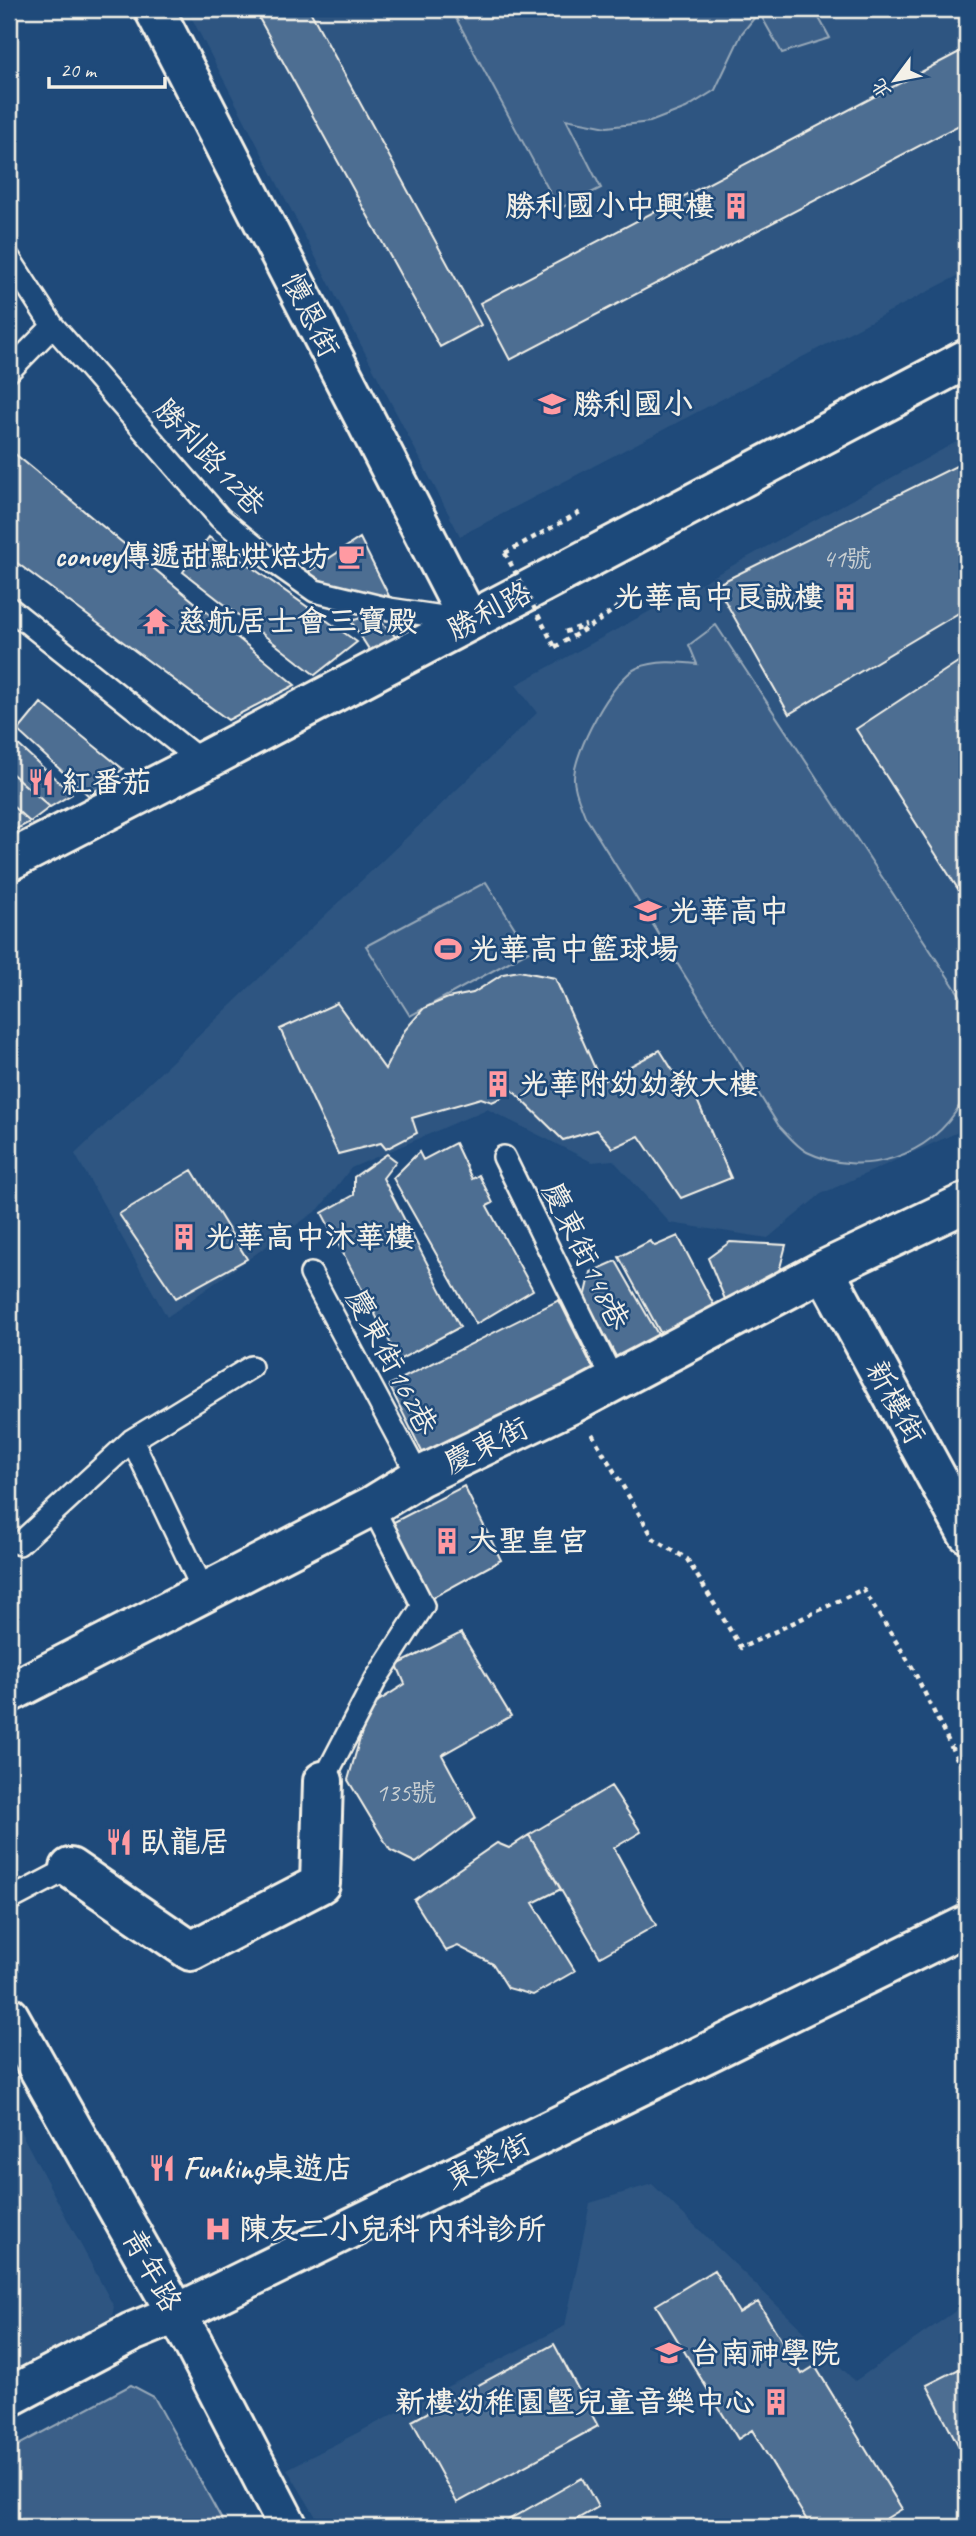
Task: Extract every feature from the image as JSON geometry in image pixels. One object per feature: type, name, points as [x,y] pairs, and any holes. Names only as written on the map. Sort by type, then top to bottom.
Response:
[{"type":"street","name":"懷恩街","points":[[154,9],[469,621]]},
{"type":"street","name":"勝利路","points":[[13,853],[202,762],[967,359]]},
{"type":"street","name":"慶東街","points":[[9,1693],[372,1506],[419,1478],[614,1382],[824,1270],[967,1202]]},
{"type":"street","name":"新樓街","points":[[824,1270],[967,1533]]},
{"type":"street","points":[[70,1868],[191,1951],[320,1884],[323,1781]]},
{"type":"street","name":"東榮街","points":[[9,2397],[131,2332],[176,2314],[967,1925]]},
{"type":"street","name":"青年路","points":[[9,2016],[176,2314],[288,2527]]},
{"type":"lane","name":"勝利路12巷","points":[[9,258],[53,326],[220,518],[275,563],[315,590],[388,609],[469,621]]},
{"type":"lane","points":[[9,371],[53,326]]},
{"type":"lane","points":[[9,608],[202,762]]},
{"type":"lane","name":"慶東街148巷","points":[[504,1157],[614,1382]]},
{"type":"lane","name":"慶東街162巷","points":[[312,1274],[419,1478]]},
{"type":"lane","points":[[19,1544],[132,1440],[251,1367]]},
{"type":"lane","points":[[132,1440],[204,1592]]},
{"type":"lane","points":[[323,1781],[376,1679],[423,1606],[372,1506]]},
{"type":"lane","points":[[9,1900],[70,1868]]},
{"type":"path","points":[[584,510],[505,553],[555,647],[597,622],[631,597]]},
{"type":"path","points":[[565,632],[597,622]]},
{"type":"path","points":[[573,1403],[654,1539],[687,1559],[741,1648],[863,1589],[912,1667],[958,1761],[967,1772]]},
{"type":"shaded area","name":"勝利國小","points":[[187,9],[967,9],[967,271],[460,536]]},
{"type":"shaded area","points":[[451,9],[814,9],[830,38],[782,53],[759,12],[742,33],[715,90],[686,108],[650,122],[607,127],[566,119],[601,188],[559,209]]},
{"type":"shaded area","name":"光華高中","points":[[967,436],[967,1128],[821,1194],[768,1238],[670,1223],[613,1160],[592,1162],[487,1109],[351,1168],[319,1209],[167,1317],[75,1154],[537,713],[516,685]]},
{"type":"shaded area","points":[[716,625],[967,1006],[968,1069],[961,1103],[948,1122],[932,1137],[894,1158],[872,1163],[828,1160],[803,1150],[779,1126],[585,816],[578,798],[574,779],[580,752],[596,718],[617,686],[627,675],[644,665],[667,662],[697,664],[689,645]]},
{"type":"shaded area","name":"光華高中籃球場","points":[[486,882],[529,951],[410,1016],[366,946]]},
{"type":"shaded area","points":[[9,2110],[114,2307],[106,2343],[9,2393]]},
{"type":"shaded area","name":"台南神學院","points":[[652,2184],[855,2381],[967,2303],[967,2527],[322,2527],[287,2469],[565,2326],[590,2203]]},
{"type":"shaded area","points":[[131,2385],[154,2397],[226,2527],[9,2527],[9,2450]]},
{"type":"building","points":[[254,9],[309,9],[481,325],[440,347]]},
{"type":"building","name":"勝利國小中興樓","points":[[967,48],[967,121],[510,360],[480,303]]},
{"type":"building","name":"慈航居士會三寶殿","points":[[9,449],[295,685],[228,720],[9,557]]},
{"type":"building","name":"光華高中良誠樓","points":[[962,463],[967,472],[967,608],[789,714],[716,585]]},
{"type":"building","points":[[209,537],[357,642],[315,675],[183,572]]},
{"type":"building","name":"convey傳遞甜點烘焙坊","points":[[360,538],[389,596],[379,603],[305,574]]},
{"type":"building","points":[[373,614],[397,638],[372,654],[351,621]]},
{"type":"building","points":[[967,656],[967,903],[856,729]]},
{"type":"building","points":[[41,703],[123,769],[89,796],[18,731]]},
{"type":"building","name":"紅番茄","points":[[14,741],[72,794],[50,807],[9,771],[9,747]]},
{"type":"building","points":[[9,771],[50,807],[30,822],[9,803]]},
{"type":"building","points":[[9,803],[30,822],[9,833]]},
{"type":"building","name":"光華附幼幼教大樓","points":[[519,971],[555,978],[601,1082],[660,1050],[680,1082],[687,1077],[731,1178],[681,1198],[639,1136],[613,1148],[597,1130],[563,1140],[507,1085],[501,1098],[492,1102],[481,1098],[412,1118],[417,1133],[386,1149],[381,1143],[338,1154],[280,1029],[337,1003],[385,1069],[405,1030],[424,1008],[448,998],[473,993],[503,974]]},
{"type":"building","points":[[455,1143],[472,1179],[479,1175],[493,1203],[487,1206],[533,1290],[476,1324],[393,1178],[419,1152],[423,1160]]},
{"type":"building","points":[[387,1154],[396,1161],[383,1178],[460,1327],[399,1360],[322,1213],[354,1195],[354,1177]]},
{"type":"building","name":"光華高中沐華樓","points":[[192,1170],[247,1259],[176,1298],[119,1214]]},
{"type":"building","points":[[678,1236],[718,1313],[666,1343],[619,1257],[650,1241],[655,1246]]},
{"type":"building","points":[[730,1242],[786,1245],[777,1279],[729,1309],[708,1258]]},
{"type":"building","points":[[616,1261],[660,1338],[619,1362],[585,1298],[591,1272]]},
{"type":"building","points":[[559,1300],[599,1380],[428,1464],[389,1385]]},
{"type":"building","name":"大聖皇宮","points":[[464,1486],[501,1560],[432,1598],[392,1523]]},
{"type":"building","points":[[461,1633],[511,1716],[442,1755],[476,1818],[416,1863],[390,1850],[348,1780],[369,1707],[405,1684],[397,1665]]},
{"type":"building","points":[[611,1786],[641,1832],[614,1848],[656,1925],[600,1957],[529,1835]]},
{"type":"building","points":[[529,1835],[561,1889],[533,1903],[575,1971],[533,1995],[508,1988],[493,1964],[458,1946],[446,1951],[414,1900],[497,1843],[509,1848]]},
{"type":"building","name":"新樓幼稚園暨兒童音樂中心","points":[[714,2270],[739,2313],[758,2302],[802,2374],[815,2366],[902,2509],[872,2527],[811,2527],[752,2430],[738,2439],[656,2305]]},
{"type":"building","points":[[554,2344],[598,2426],[457,2503],[412,2421]]},
{"type":"building","points":[[967,2365],[967,2462],[927,2385]]},
{"type":"building","points":[[582,2478],[598,2507],[563,2527],[496,2527]]},
{"type":"place","name":"勝利國小中興樓","points":[[736,206]]},
{"type":"place","name":"勝利國小","points":[[552,404]]},
{"type":"place","name":"convey傳遞甜點烘焙坊","points":[[351,556]]},
{"type":"place","name":"光華高中良誠樓","points":[[845,597]]},
{"type":"place","name":"慈航居士會三寶殿","points":[[156,621]]},
{"type":"place","name":"紅番茄","points":[[41,782]]},
{"type":"place","name":"光華高中","points":[[648,911]]},
{"type":"place","name":"光華高中籃球場","points":[[448,949]]},
{"type":"place","name":"光華附幼幼教大樓","points":[[498,1084]]},
{"type":"place","name":"光華高中沐華樓","points":[[184,1237]]},
{"type":"place","name":"大聖皇宮","points":[[447,1541]]},
{"type":"place","name":"臥龍居","points":[[119,1842]]},
{"type":"place","name":"Funking桌遊店","points":[[162,2168]]},
{"type":"place","name":"陳友二小兒科 內科診所","points":[[218,2229]]},
{"type":"place","name":"台南神學院","points":[[669,2353]]},
{"type":"place","name":"新樓幼稚園暨兒童音樂中心","points":[[776,2402]]}]
